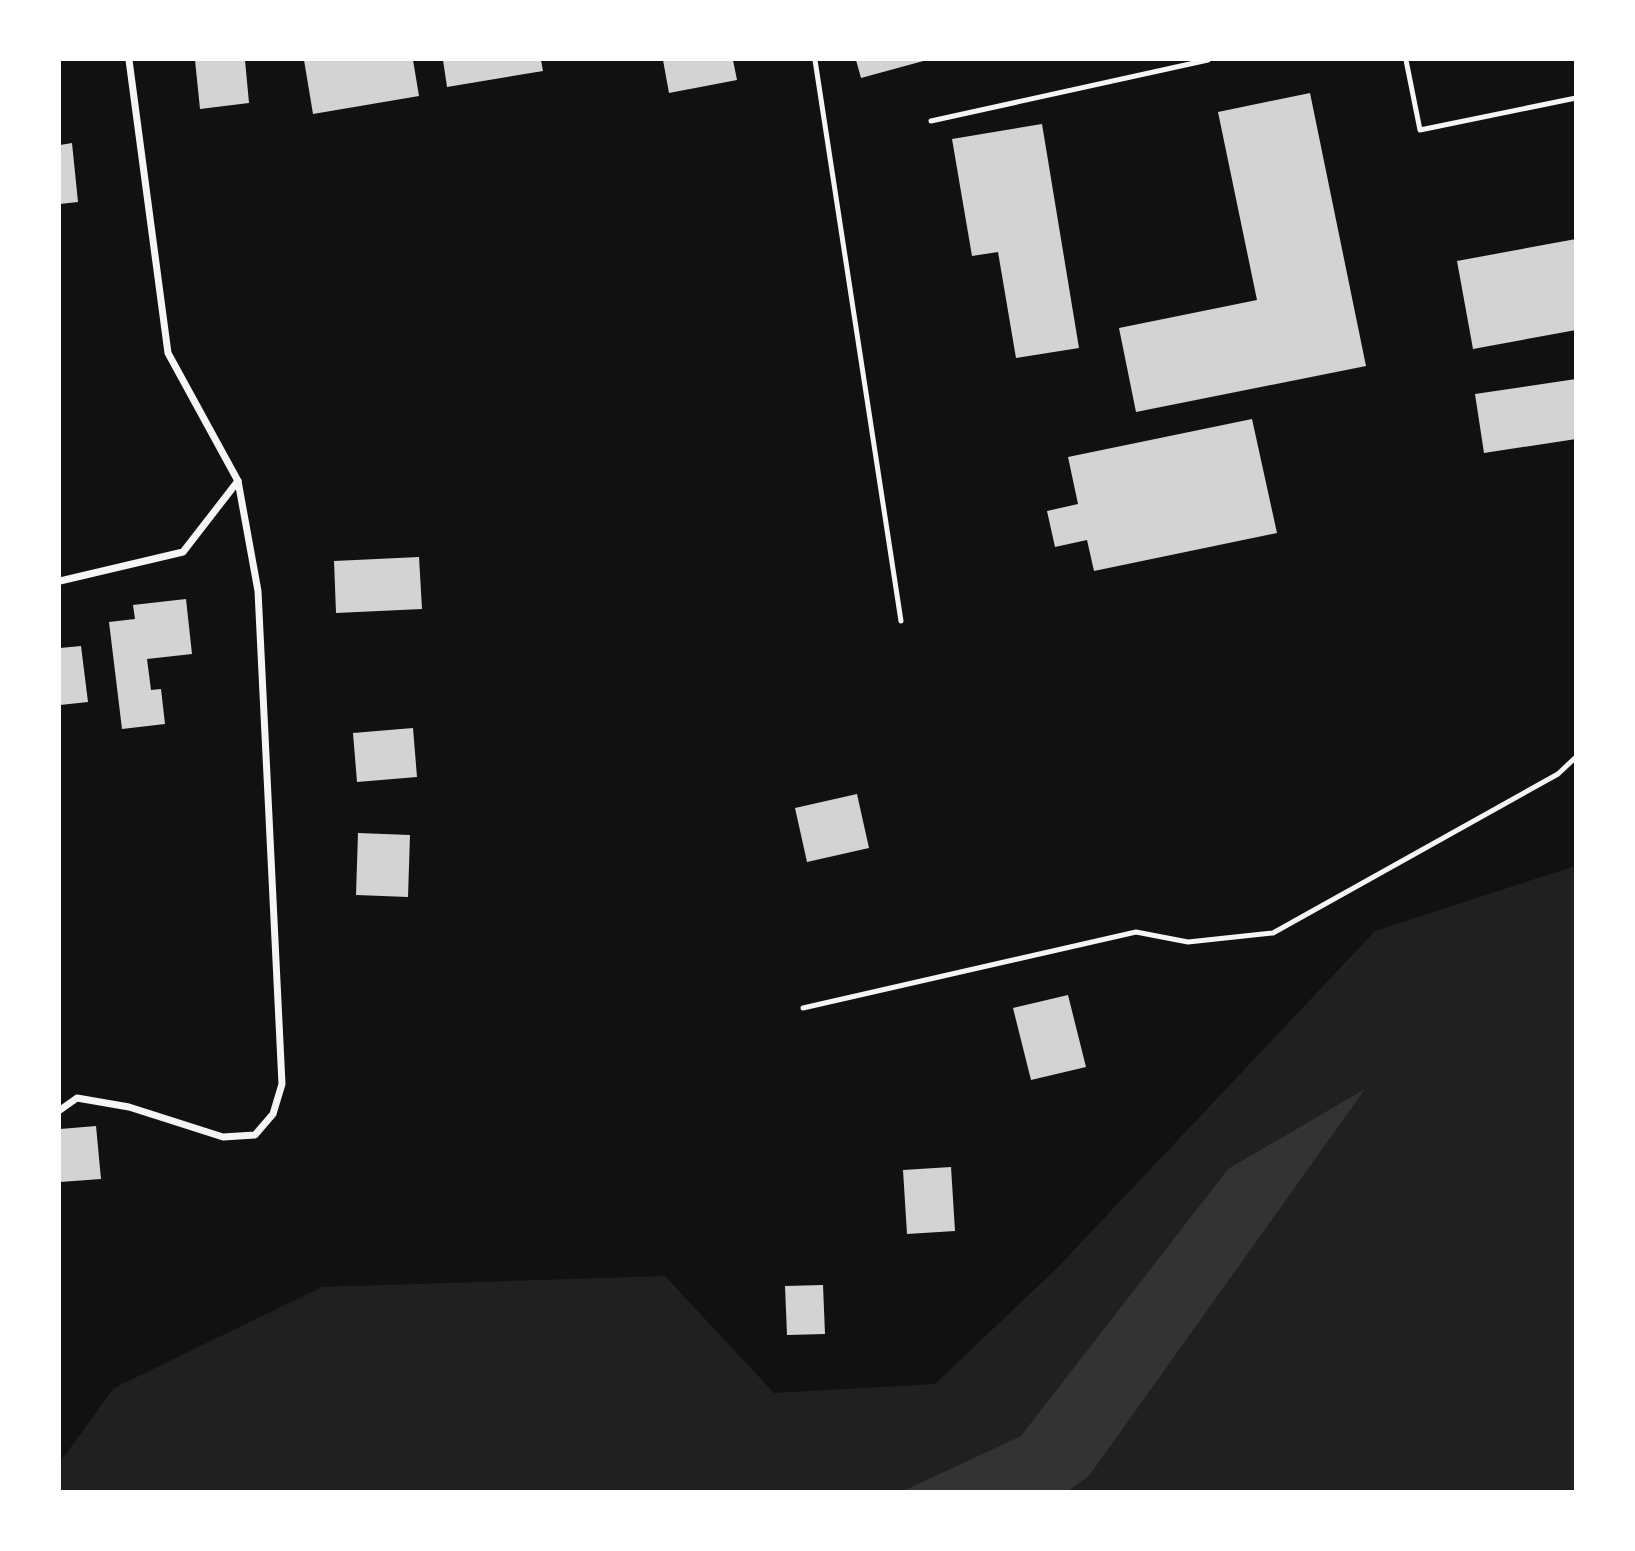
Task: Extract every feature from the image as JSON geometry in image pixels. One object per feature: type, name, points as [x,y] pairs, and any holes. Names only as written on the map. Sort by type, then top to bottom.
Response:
[{"type":"street","points":[[60,1110],[77,1098],[130,1107],[223,1137],[255,1135],[273,1114],[282,1083],[258,592],[238,481],[168,353],[128,60]]},
{"type":"street","points":[[60,581],[183,552],[238,481]]},
{"type":"lane","points":[[815,60],[901,621]]},
{"type":"lane","points":[[932,121],[1208,60]]},
{"type":"lane","points":[[1406,60],[1420,130],[1576,98]]},
{"type":"lane","points":[[803,1008],[1136,932],[1188,942],[1273,933],[1558,774],[1576,757]]},
{"type":"shaded area","points":[[1575,866],[1575,1491],[60,1492],[60,1462],[114,1388],[322,1287],[665,1276],[774,1393],[935,1384],[1057,1268],[1375,931]]},
{"type":"shaded area","points":[[1365,1089],[1089,1476],[1068,1491],[903,1491],[1021,1436],[1228,1169]]},
{"type":"building","points":[[195,60],[245,60],[249,103],[200,109]]},
{"type":"building","points":[[304,60],[413,60],[419,96],[313,114]]},
{"type":"building","points":[[443,60],[541,60],[543,71],[447,87]]},
{"type":"building","points":[[663,60],[733,60],[737,80],[669,93]]},
{"type":"building","points":[[856,60],[927,60],[861,78]]},
{"type":"building","points":[[1310,93],[1366,366],[1136,412],[1119,328],[1257,300],[1218,112]]},
{"type":"building","points":[[1042,124],[1079,348],[1016,358],[998,252],[972,256],[952,139]]},
{"type":"building","points":[[72,143],[78,202],[60,204],[60,145]]},
{"type":"building","points":[[1576,239],[1576,330],[1473,349],[1457,261]]},
{"type":"building","points":[[1576,379],[1576,439],[1484,453],[1475,394]]},
{"type":"building","points":[[1252,419],[1277,533],[1094,571],[1087,540],[1055,547],[1047,511],[1078,504],[1068,457]]},
{"type":"building","points":[[419,557],[422,609],[336,613],[334,561]]},
{"type":"building","points":[[186,599],[192,654],[147,659],[151,690],[161,689],[165,724],[122,729],[109,622],[135,619],[133,605]]},
{"type":"building","points":[[81,646],[88,702],[60,705],[60,648]]},
{"type":"building","points":[[413,728],[417,777],[357,782],[353,733]]},
{"type":"building","points":[[857,794],[869,848],[807,862],[795,808]]},
{"type":"building","points":[[358,833],[410,835],[408,897],[356,895]]},
{"type":"building","points":[[1068,995],[1086,1067],[1031,1080],[1013,1008]]},
{"type":"building","points":[[96,1126],[101,1179],[60,1182],[60,1129]]},
{"type":"building","points":[[951,1167],[955,1231],[907,1234],[903,1170]]},
{"type":"building","points":[[823,1285],[825,1334],[787,1335],[785,1286]]}]
